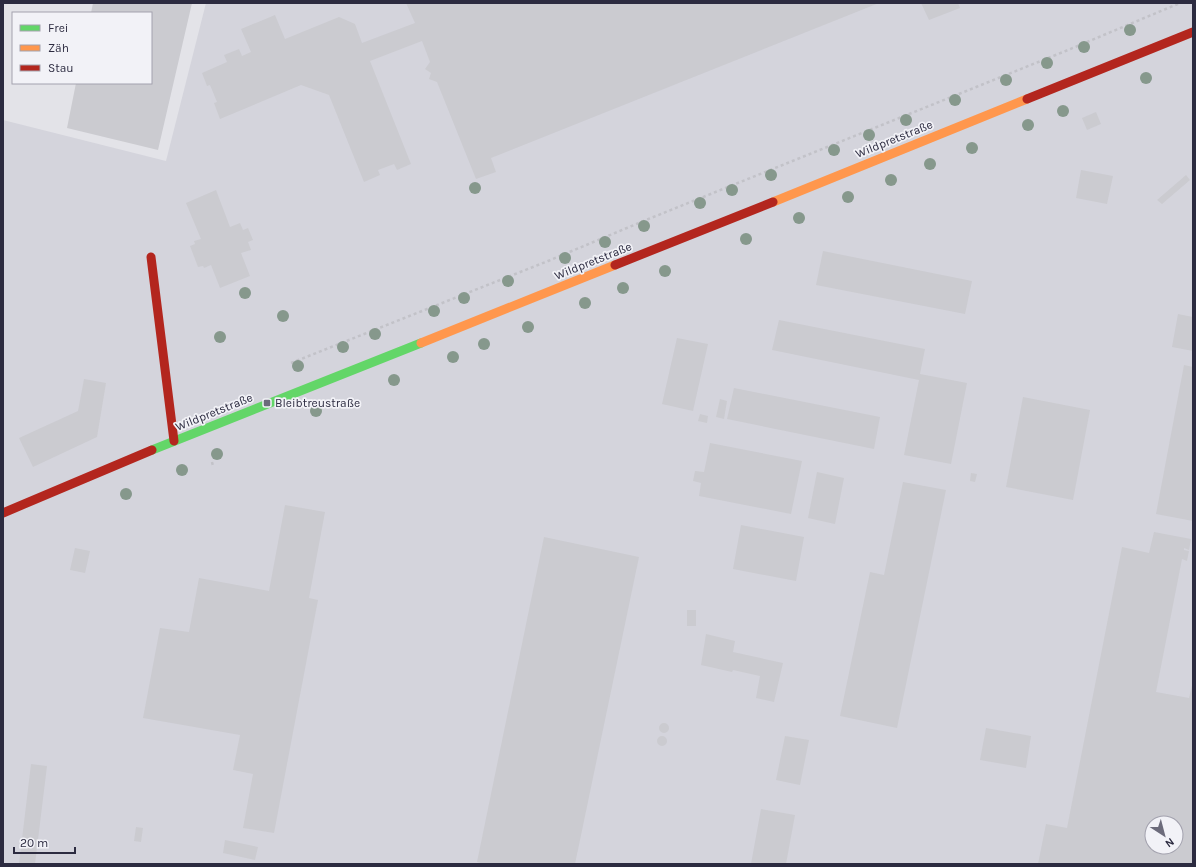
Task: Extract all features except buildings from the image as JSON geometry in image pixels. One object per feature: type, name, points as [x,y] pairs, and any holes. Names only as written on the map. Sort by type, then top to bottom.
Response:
[{"type":"main road","name":"Wildpretstraße","points":[[3,513],[174,441],[338,377],[1193,32]]},
{"type":"main road","points":[[151,257],[174,441]]},
{"type":"path","points":[[291,363],[540,264],[1068,50],[1180,3]]},
{"type":"path","points":[[212,462],[213,466]]},
{"type":"shaded area","points":[[206,3],[1193,3],[1193,864],[3,864],[3,120],[166,161]]},
{"type":"traffic: fast","points":[[152,450],[421,343]]},
{"type":"traffic: slow","points":[[773,202],[1027,99]]},
{"type":"traffic: slow","points":[[421,343],[615,265]]},
{"type":"traffic: jam","points":[[1027,99],[1193,32]]},
{"type":"traffic: jam","points":[[615,265],[773,202]]},
{"type":"traffic: jam","points":[[151,257],[174,441]]},
{"type":"traffic: jam","points":[[3,513],[152,450]]},
{"type":"place","name":"Bleibtreustraße","points":[[267,403]]}]
